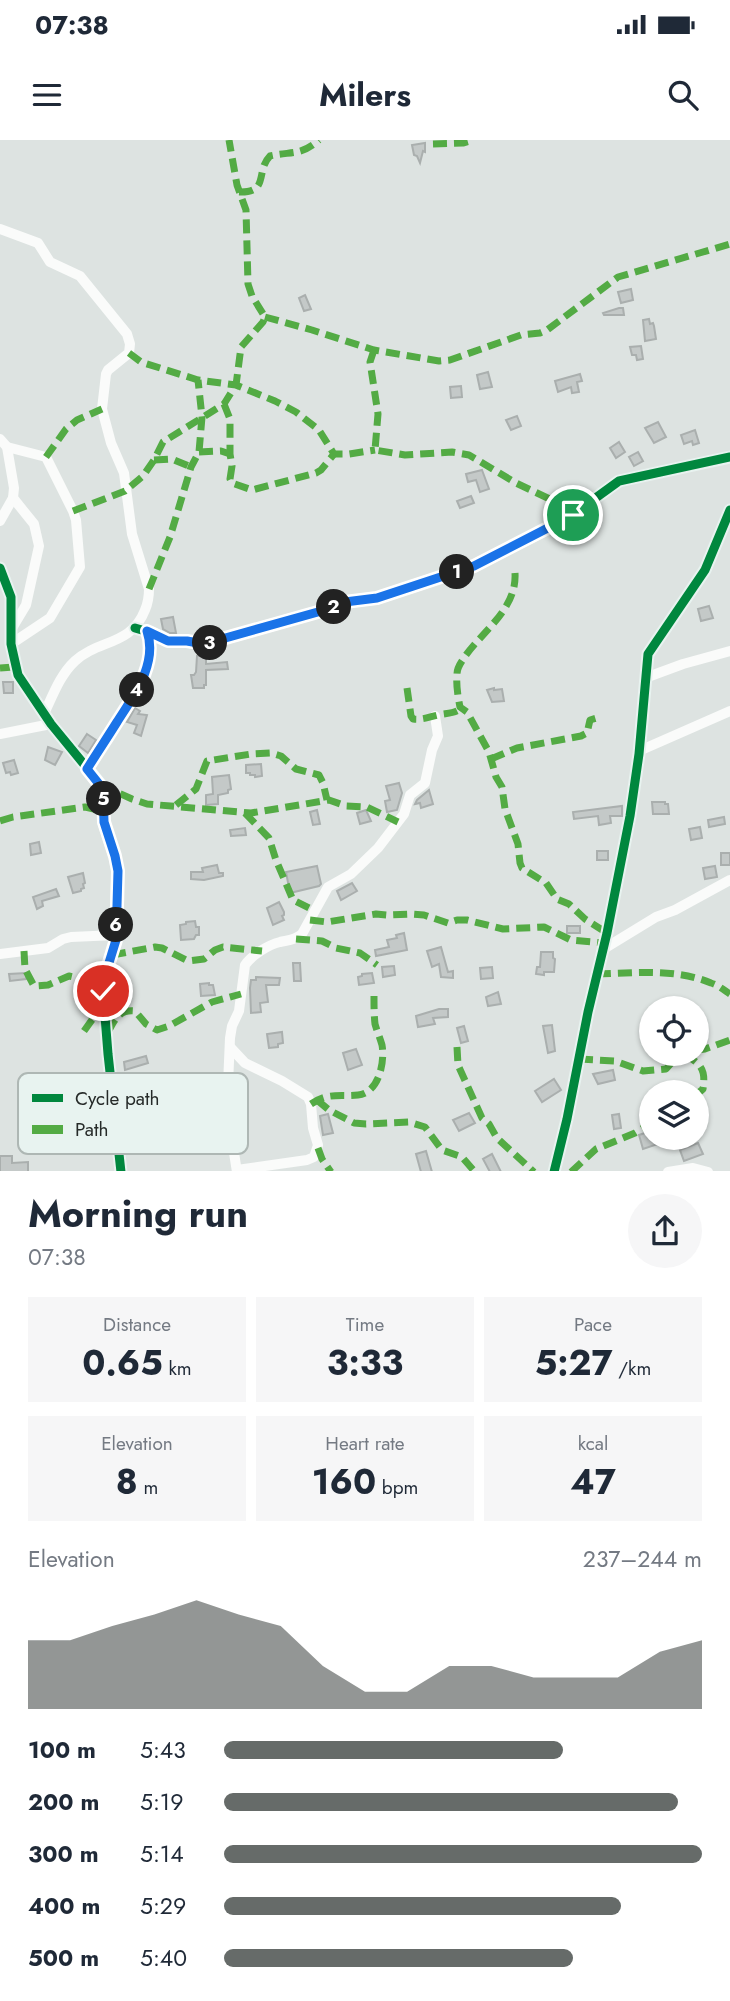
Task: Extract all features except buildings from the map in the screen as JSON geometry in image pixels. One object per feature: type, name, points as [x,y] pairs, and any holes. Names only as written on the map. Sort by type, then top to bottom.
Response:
[{"type":"street","points":[[0,229],[38,243],[48,260],[80,276],[129,338],[129,354],[106,374],[102,409],[111,443],[124,473],[132,534],[149,589],[141,626],[150,643],[150,651],[141,685],[87,769]]},
{"type":"street","points":[[0,521],[13,498],[14,481],[4,443]]},
{"type":"street","points":[[4,443],[46,457],[76,520],[80,560],[80,571],[66,589],[50,618],[10,638]]},
{"type":"street","points":[[141,626],[168,641],[204,644],[345,602],[377,598],[482,562],[568,518],[619,481],[730,457]]},
{"type":"street","points":[[10,638],[26,605],[39,545],[34,524],[13,498]]},
{"type":"street","points":[[554,1171],[630,816],[647,660],[650,649],[705,570],[730,510]]},
{"type":"street","points":[[0,568],[11,597],[10,638],[18,675],[51,724],[103,789],[104,822],[117,863],[116,936],[103,991],[110,1073]]},
{"type":"street","points":[[44,714],[62,676],[73,662],[141,626]]},
{"type":"street","points":[[645,678],[730,651]]},
{"type":"street","points":[[639,751],[730,711]]},
{"type":"street","points":[[229,1073],[230,1032],[239,1011],[247,962],[270,946],[299,937],[328,887],[351,874],[378,848],[404,814],[410,795],[426,781],[432,750],[438,736],[435,716]]},
{"type":"street","points":[[0,734],[51,724]]},
{"type":"street","points":[[602,950],[656,917],[675,910],[730,880]]},
{"type":"street","points":[[0,954],[48,948],[71,937],[116,936]]},
{"type":"street","points":[[230,1046],[249,1065],[306,1095],[311,1104],[318,1145],[314,1157],[307,1160],[237,1171]]},
{"type":"street","points":[[668,1171],[693,1168],[708,1171]]},
{"type":"marked path","points":[[73,511],[125,491],[143,476],[163,442],[224,404],[236,385],[241,347],[263,322],[265,317],[248,284],[246,210],[237,185],[229,140]]},
{"type":"marked path","points":[[239,192],[255,189],[270,156],[301,151],[319,140]]},
{"type":"marked path","points":[[433,144],[474,140]]},
{"type":"marked path","points":[[265,317],[374,350],[439,361],[450,360],[521,335],[547,330],[618,277],[730,244]]},
{"type":"marked path","points":[[374,350],[370,362],[378,414],[375,450],[405,455],[452,452],[469,455],[516,483],[556,502],[568,518]]},
{"type":"marked path","points":[[129,353],[141,362],[198,380],[236,385],[275,401],[296,412],[319,430],[334,454],[375,450]]},
{"type":"marked path","points":[[149,589],[170,537],[191,467],[199,452],[202,417],[198,380]]},
{"type":"marked path","points":[[224,404],[230,419],[232,483],[252,490],[316,473],[334,454]]},
{"type":"marked path","points":[[46,457],[66,429],[77,420],[102,409]]},
{"type":"marked path","points":[[199,452],[221,451],[230,454]]},
{"type":"marked path","points":[[154,460],[172,459],[191,467]]},
{"type":"marked path","points":[[515,573],[511,597],[505,607],[459,666],[457,682],[460,707],[467,712],[489,752],[496,777],[502,787],[505,809],[518,844],[522,868],[546,883],[557,899],[569,904],[585,919],[607,933]]},
{"type":"marked path","points":[[0,668],[15,667]]},
{"type":"marked path","points":[[407,688],[413,719],[450,713],[462,708]]},
{"type":"marked path","points":[[491,759],[517,748],[581,736],[587,733],[590,720],[600,717]]},
{"type":"marked path","points":[[176,805],[196,789],[207,761],[271,753],[281,756],[296,769],[319,775],[327,800]]},
{"type":"marked path","points":[[101,785],[147,804],[251,813],[329,800],[346,806],[367,807],[398,822]]},
{"type":"marked path","points":[[0,821],[85,807],[104,816]]},
{"type":"marked path","points":[[245,813],[269,838],[293,900],[315,911]]},
{"type":"marked path","points":[[310,920],[327,922],[376,914],[424,915],[448,923],[467,920],[503,929],[544,927],[571,940],[604,943]]},
{"type":"marked path","points":[[296,939],[322,941],[336,948],[360,953],[377,965]]},
{"type":"marked path","points":[[112,955],[155,947],[188,961],[204,959],[223,947],[262,951]]},
{"type":"marked path","points":[[24,951],[25,969],[34,986],[48,985],[69,976],[104,979]]},
{"type":"marked path","points":[[597,974],[654,972],[683,975],[714,984],[730,994]]},
{"type":"marked path","points":[[108,1032],[118,1016],[125,1012],[135,1011],[146,1024],[157,1030],[212,1002],[241,994]]},
{"type":"marked path","points":[[311,1104],[329,1096],[365,1093],[376,1083],[383,1052],[375,1024],[374,996]]},
{"type":"marked path","points":[[84,1031],[94,1017],[100,1000]]},
{"type":"marked path","points":[[709,1048],[730,1040]]},
{"type":"marked path","points":[[457,1047],[458,1065],[482,1118],[497,1138],[533,1171]]},
{"type":"marked path","points":[[579,1059],[615,1061],[643,1071],[666,1069],[669,1066]]},
{"type":"marked path","points":[[699,1066],[704,1080]]},
{"type":"marked path","points":[[317,1100],[329,1110],[354,1123],[409,1122],[425,1127],[442,1150],[462,1157],[474,1171]]},
{"type":"marked path","points":[[572,1171],[596,1149],[639,1130]]},
{"type":"marked path","points":[[318,1148],[330,1171]]},
{"type":"cycle path","points":[[135,628],[168,641],[204,644],[345,602],[377,598],[474,566],[568,518],[619,481],[730,457]]},
{"type":"cycle path","points":[[554,1171],[630,816],[648,654],[705,570],[730,510]]},
{"type":"cycle path","points":[[0,568],[11,597],[11,644],[18,675],[51,724],[104,791],[104,823],[118,871],[115,940],[103,991],[110,1073]]},
{"type":"cycle path","points":[[119,1154],[121,1171]]},
{"type":"route","points":[[103,991],[116,940],[118,871],[104,822],[104,791],[87,769],[141,685],[150,651],[147,631],[168,641],[208,644],[345,602],[377,598],[474,566],[573,515]]}]
